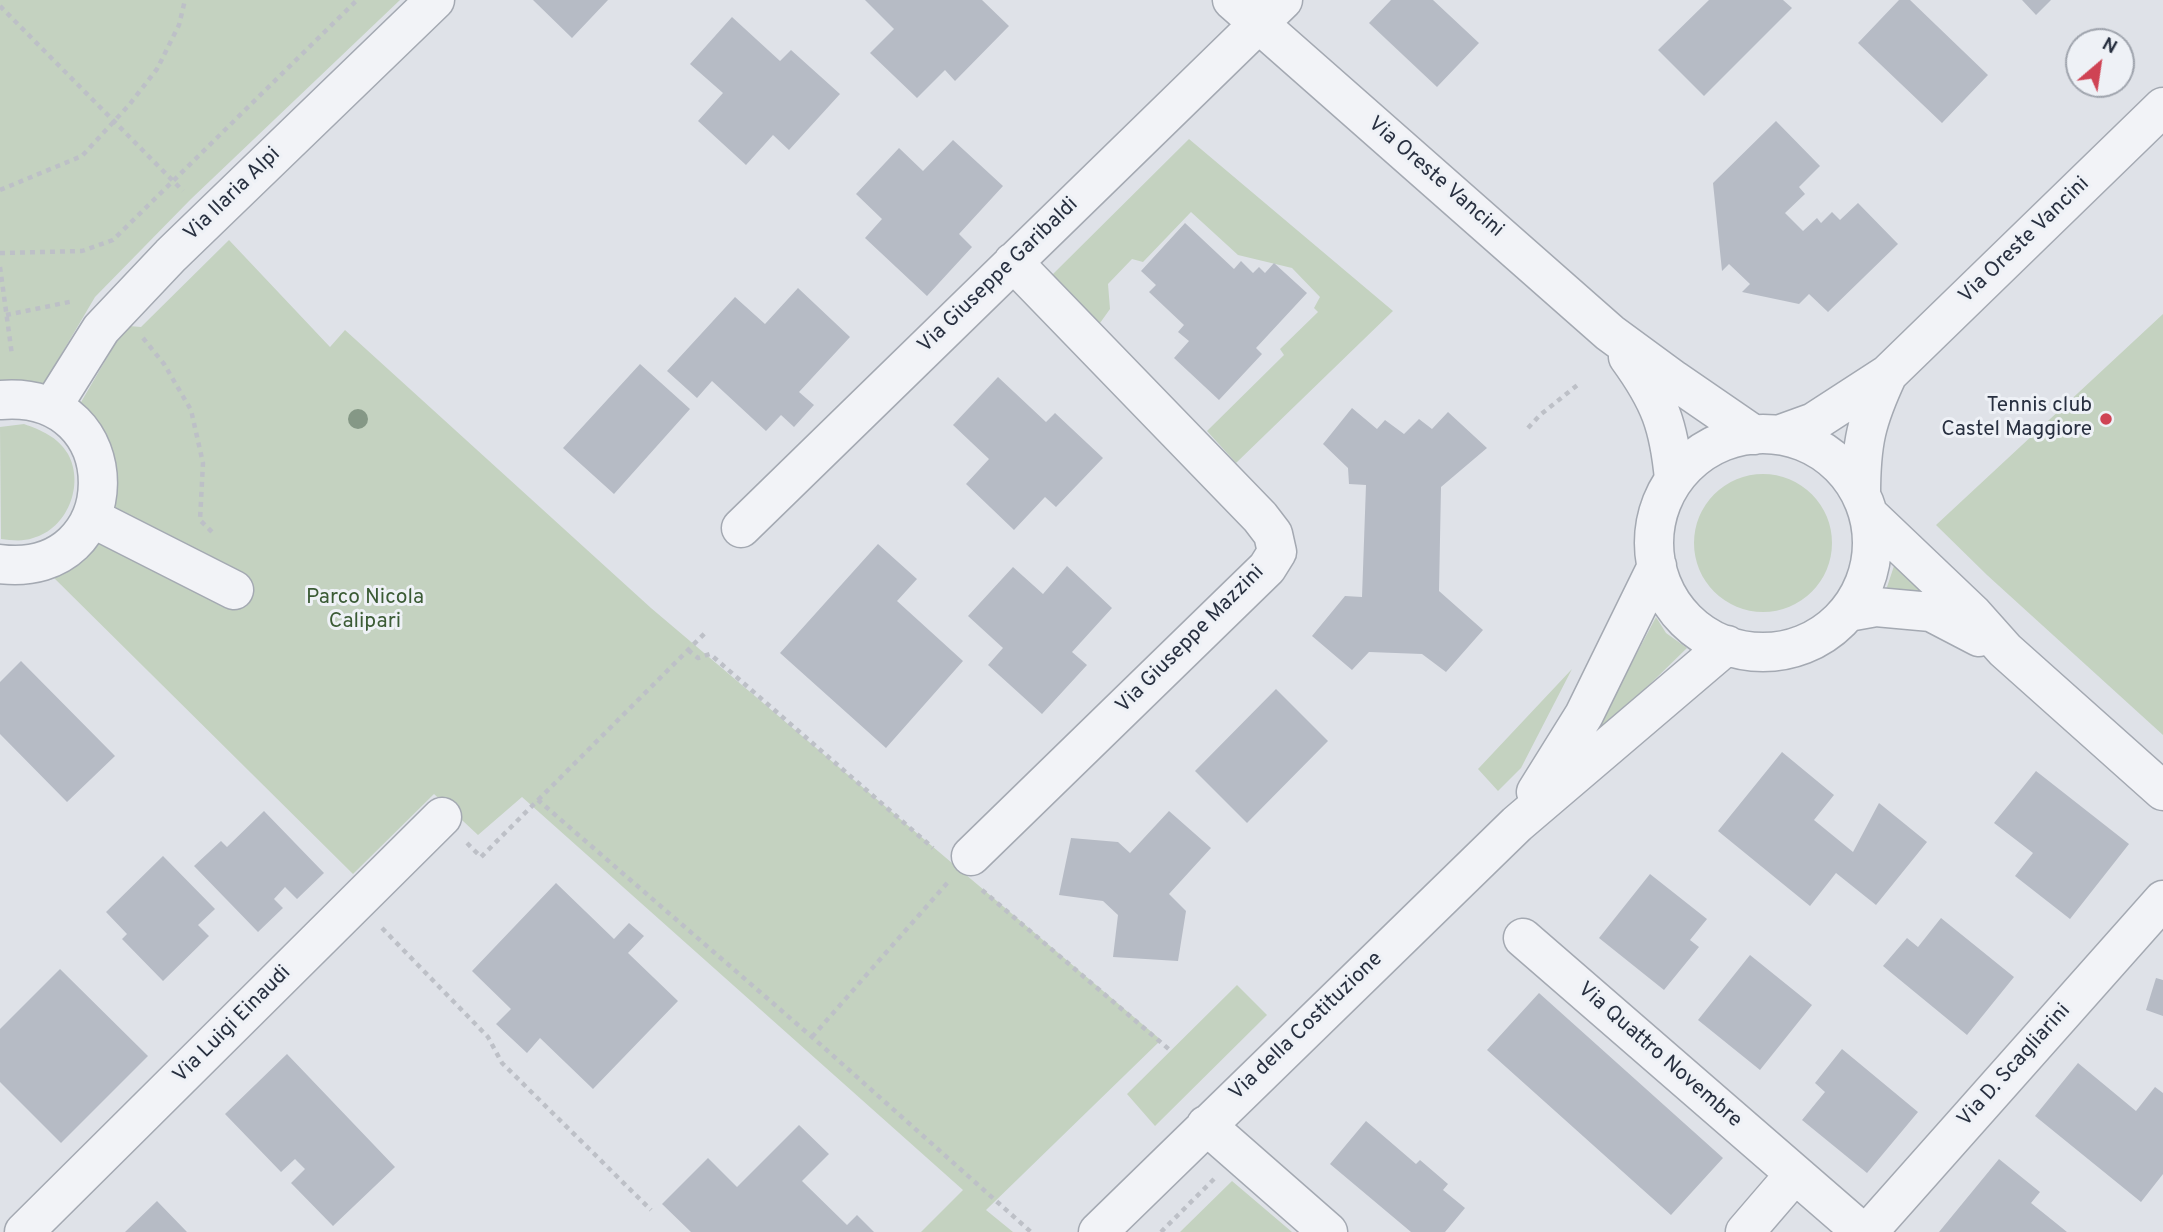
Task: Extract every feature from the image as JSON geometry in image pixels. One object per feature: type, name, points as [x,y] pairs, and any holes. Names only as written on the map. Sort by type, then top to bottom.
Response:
[{"type":"street","name":"Via Ilaria Alpi","points":[[52,407],[101,329],[171,255],[435,0]]},
{"type":"street","name":"Via Giuseppe Garibaldi","points":[[741,528],[1013,262],[1258,8]]},
{"type":"street","name":"Via Oreste Vancini","points":[[1258,8],[1610,332],[1674,380],[1766,435],[1814,422],[1888,374],[2163,107]]},
{"type":"street","name":"Via Giuseppe Mazzini","points":[[965,863],[1267,568],[1277,552],[1273,534],[1260,517],[1013,262]]},
{"type":"street","name":"Via Oreste Vancini","points":[[1610,332],[1640,373],[1662,412],[1670,441],[1674,479]]},
{"type":"street","name":"Via Oreste Vancini","points":[[1865,504],[1861,461],[1864,437],[1870,413],[1888,374]]},
{"type":"street","points":[[0,400],[27,399],[52,407],[74,421],[90,442],[99,467],[99,493],[92,518],[79,537],[62,553],[41,562],[18,566],[0,564]]},
{"type":"street","points":[[1865,504],[1872,539],[1870,565],[1861,590],[1847,612],[1828,631],[1805,643],[1766,651],[1727,645],[1702,633],[1681,615],[1666,592],[1654,548],[1658,512],[1674,479],[1695,458],[1720,443],[1766,435],[1799,440],[1836,461],[1850,477],[1865,504],[2005,650],[2163,791]]},
{"type":"street","points":[[92,518],[234,590]]},
{"type":"street","name":"Via della Costituzione","points":[[1517,824],[1584,715],[1657,566]]},
{"type":"street","points":[[1847,612],[1876,607],[1931,612],[2005,650]]},
{"type":"street","name":"Via della Costituzione","points":[[1098,1232],[1517,824],[1727,645]]},
{"type":"street","name":"Via Luigi Einaudi","points":[[24,1232],[442,817]]},
{"type":"street","name":"Via D. Scagliarini","points":[[1868,1232],[2163,900]]},
{"type":"street","name":"Via Quattro Novembre","points":[[1523,938],[1862,1232]]},
{"type":"street","points":[[1206,1125],[1328,1232]]},
{"type":"street","points":[[1745,1232],[1794,1175]]},
{"type":"path","points":[[0,190],[82,156],[115,121],[157,69],[179,25],[186,0]]},
{"type":"path","points":[[0,253],[82,251],[113,240],[357,0]]},
{"type":"path","points":[[0,6],[191,199]]},
{"type":"path","points":[[0,267],[12,355]]},
{"type":"path","points":[[6,315],[95,297],[134,324],[164,364],[191,410],[203,463],[200,520],[224,544]]},
{"type":"path","points":[[1528,428],[1580,383]]},
{"type":"path","points":[[442,817],[481,857],[706,632]]},
{"type":"path","points":[[688,650],[698,658],[710,654],[965,863],[1171,1051]]},
{"type":"path","points":[[538,800],[812,1037],[1031,1232]]},
{"type":"path","points":[[812,1037],[965,863]]},
{"type":"path","points":[[357,902],[488,1037],[502,1063],[651,1210]]},
{"type":"path","points":[[1161,1232],[1214,1178]]},
{"type":"green space","points":[[0,0],[400,0],[191,199],[95,297],[42,387],[0,384]]},
{"type":"green space","points":[[1189,139],[1393,311],[1236,463],[1207,431],[1284,355],[1280,349],[1318,312],[1314,308],[1320,297],[1292,268],[1238,255],[1191,212],[1143,262],[1132,259],[1108,284],[1110,309],[1100,323],[1052,275]]},
{"type":"green space","name":"Parco Nicola Calipari","points":[[229,240],[330,347],[345,330],[651,608],[1161,1040],[986,1210],[1013,1232],[921,1232],[963,1190],[522,797],[478,835],[434,794],[353,874],[48,572],[91,545],[77,409],[119,337],[129,326],[141,327]]},
{"type":"green space","name":"Tennis club Castel Maggiore","points":[[2163,314],[2163,735],[1936,525]]},
{"type":"green space","points":[[24,424],[49,435],[64,448],[73,466],[73,492],[63,516],[45,533],[25,540],[1,539],[0,427]]},
{"type":"green space","points":[[1763,474],[1790,479],[1812,494],[1827,516],[1832,543],[1827,570],[1812,592],[1790,607],[1763,612],[1736,607],[1714,592],[1699,570],[1694,543],[1699,516],[1714,494],[1736,479]]},
{"type":"green space","points":[[1897,557],[1938,595],[1886,590]]},
{"type":"green space","points":[[1656,617],[1666,633],[1687,648],[1565,767],[1619,687]]},
{"type":"green space","points":[[1572,669],[1521,768],[1498,791],[1478,769]]},
{"type":"green space","points":[[1237,985],[1267,1015],[1155,1126],[1127,1094]]},
{"type":"green space","points":[[1232,1181],[1292,1232],[1180,1232]]},
{"type":"building","points":[[533,0],[608,0],[572,38]]},
{"type":"building","points":[[865,0],[982,0],[1009,26],[955,81],[945,70],[917,98],[870,53],[894,29]]},
{"type":"building","points":[[1391,0],[1433,0],[1479,43],[1437,87],[1369,23]]},
{"type":"building","points":[[1709,0],[1783,0],[1792,8],[1704,96],[1658,50]]},
{"type":"building","points":[[1899,0],[1910,0],[1988,75],[1942,123],[1858,43]]},
{"type":"building","points":[[2022,0],[2051,0],[2036,15]]},
{"type":"building","points":[[732,17],[780,61],[791,50],[840,94],[789,150],[773,135],[746,165],[698,121],[723,93],[690,64]]},
{"type":"building","points":[[1776,121],[1820,166],[1799,187],[1805,194],[1785,213],[1803,231],[1817,218],[1821,223],[1832,212],[1840,220],[1858,203],[1898,244],[1828,312],[1809,294],[1799,304],[1742,292],[1750,284],[1729,264],[1722,271],[1713,183]]},
{"type":"building","points":[[953,140],[1003,186],[959,234],[972,247],[927,296],[865,238],[882,219],[856,194],[899,148],[923,171]]},
{"type":"building","points":[[1185,223],[1234,269],[1241,261],[1253,273],[1259,267],[1265,273],[1274,263],[1307,293],[1256,348],[1262,354],[1219,400],[1174,358],[1189,341],[1178,332],[1184,325],[1149,292],[1156,285],[1141,271]]},
{"type":"building","points":[[798,288],[850,337],[799,392],[814,405],[794,427],[781,415],[766,431],[712,381],[697,398],[667,371],[735,297],[765,324]]},
{"type":"building","points":[[640,364],[690,409],[614,494],[563,448]]},
{"type":"building","points":[[998,377],[1046,422],[1055,413],[1103,458],[1056,507],[1045,497],[1014,530],[966,484],[989,459],[953,425]]},
{"type":"building","points":[[1352,408],[1377,429],[1385,420],[1404,434],[1419,419],[1432,429],[1448,412],[1487,448],[1441,487],[1439,591],[1483,630],[1446,672],[1422,654],[1369,652],[1352,670],[1312,636],[1345,596],[1362,597],[1366,485],[1349,484],[1348,468],[1323,444]]},
{"type":"building","points":[[878,544],[917,579],[897,601],[963,661],[886,748],[780,653]]},
{"type":"building","points":[[1067,566],[1112,608],[1072,652],[1087,665],[1042,714],[988,665],[1003,648],[968,616],[1013,567],[1043,594]]},
{"type":"building","points":[[21,661],[115,756],[67,802],[0,734],[0,682]]},
{"type":"building","points":[[1276,689],[1328,741],[1247,823],[1195,771]]},
{"type":"building","points":[[1782,752],[1834,795],[1814,820],[1853,852],[1879,803],[1927,842],[1876,905],[1836,873],[1810,906],[1718,831]]},
{"type":"building","points":[[2036,771],[2129,844],[2070,919],[2015,876],[2033,853],[1994,823]]},
{"type":"building","points":[[264,811],[324,873],[297,899],[285,887],[274,899],[283,908],[258,932],[194,866],[221,841],[227,847]]},
{"type":"building","points":[[1169,811],[1211,848],[1169,894],[1186,911],[1178,961],[1113,957],[1118,915],[1103,901],[1059,895],[1071,838],[1118,842],[1130,853]]},
{"type":"building","points":[[163,856],[215,909],[198,925],[209,936],[163,981],[122,939],[127,934],[106,912]]},
{"type":"building","points":[[1650,874],[1707,919],[1690,940],[1699,947],[1664,990],[1599,938]]},
{"type":"building","points":[[556,883],[614,939],[629,923],[644,936],[628,953],[678,1001],[593,1089],[540,1038],[527,1053],[496,1024],[511,1009],[472,971]]},
{"type":"building","points":[[1941,918],[2014,977],[1967,1035],[1883,966],[1907,938],[1918,947]]},
{"type":"building","points":[[1750,955],[1812,1005],[1760,1070],[1698,1020]]},
{"type":"building","points":[[60,969],[148,1056],[61,1143],[0,1082],[0,1029]]},
{"type":"building","points":[[2156,978],[2163,980],[2163,1016],[2146,1010]]},
{"type":"building","points":[[1539,993],[1723,1158],[1671,1215],[1487,1050]]},
{"type":"building","points":[[1842,1049],[1918,1112],[1867,1173],[1802,1120],[1825,1092],[1815,1083]]},
{"type":"building","points":[[287,1054],[395,1167],[333,1226],[291,1183],[305,1169],[295,1159],[281,1172],[225,1114]]},
{"type":"building","points":[[2078,1063],[2136,1111],[2155,1087],[2163,1093],[2163,1174],[2141,1202],[2035,1116]]},
{"type":"building","points":[[1366,1121],[1416,1164],[1420,1160],[1448,1184],[1443,1190],[1465,1208],[1445,1232],[1411,1232],[1330,1164]]},
{"type":"building","points":[[799,1125],[829,1154],[802,1181],[847,1225],[857,1215],[874,1232],[691,1232],[662,1204],[708,1158],[737,1187]]},
{"type":"building","points":[[1999,1159],[2040,1192],[2031,1203],[2067,1232],[1939,1232]]},
{"type":"building","points":[[157,1201],[187,1232],[125,1232]]},
{"type":"place","name":"Tennis club Castel Maggiore","points":[[2106,419]]}]
